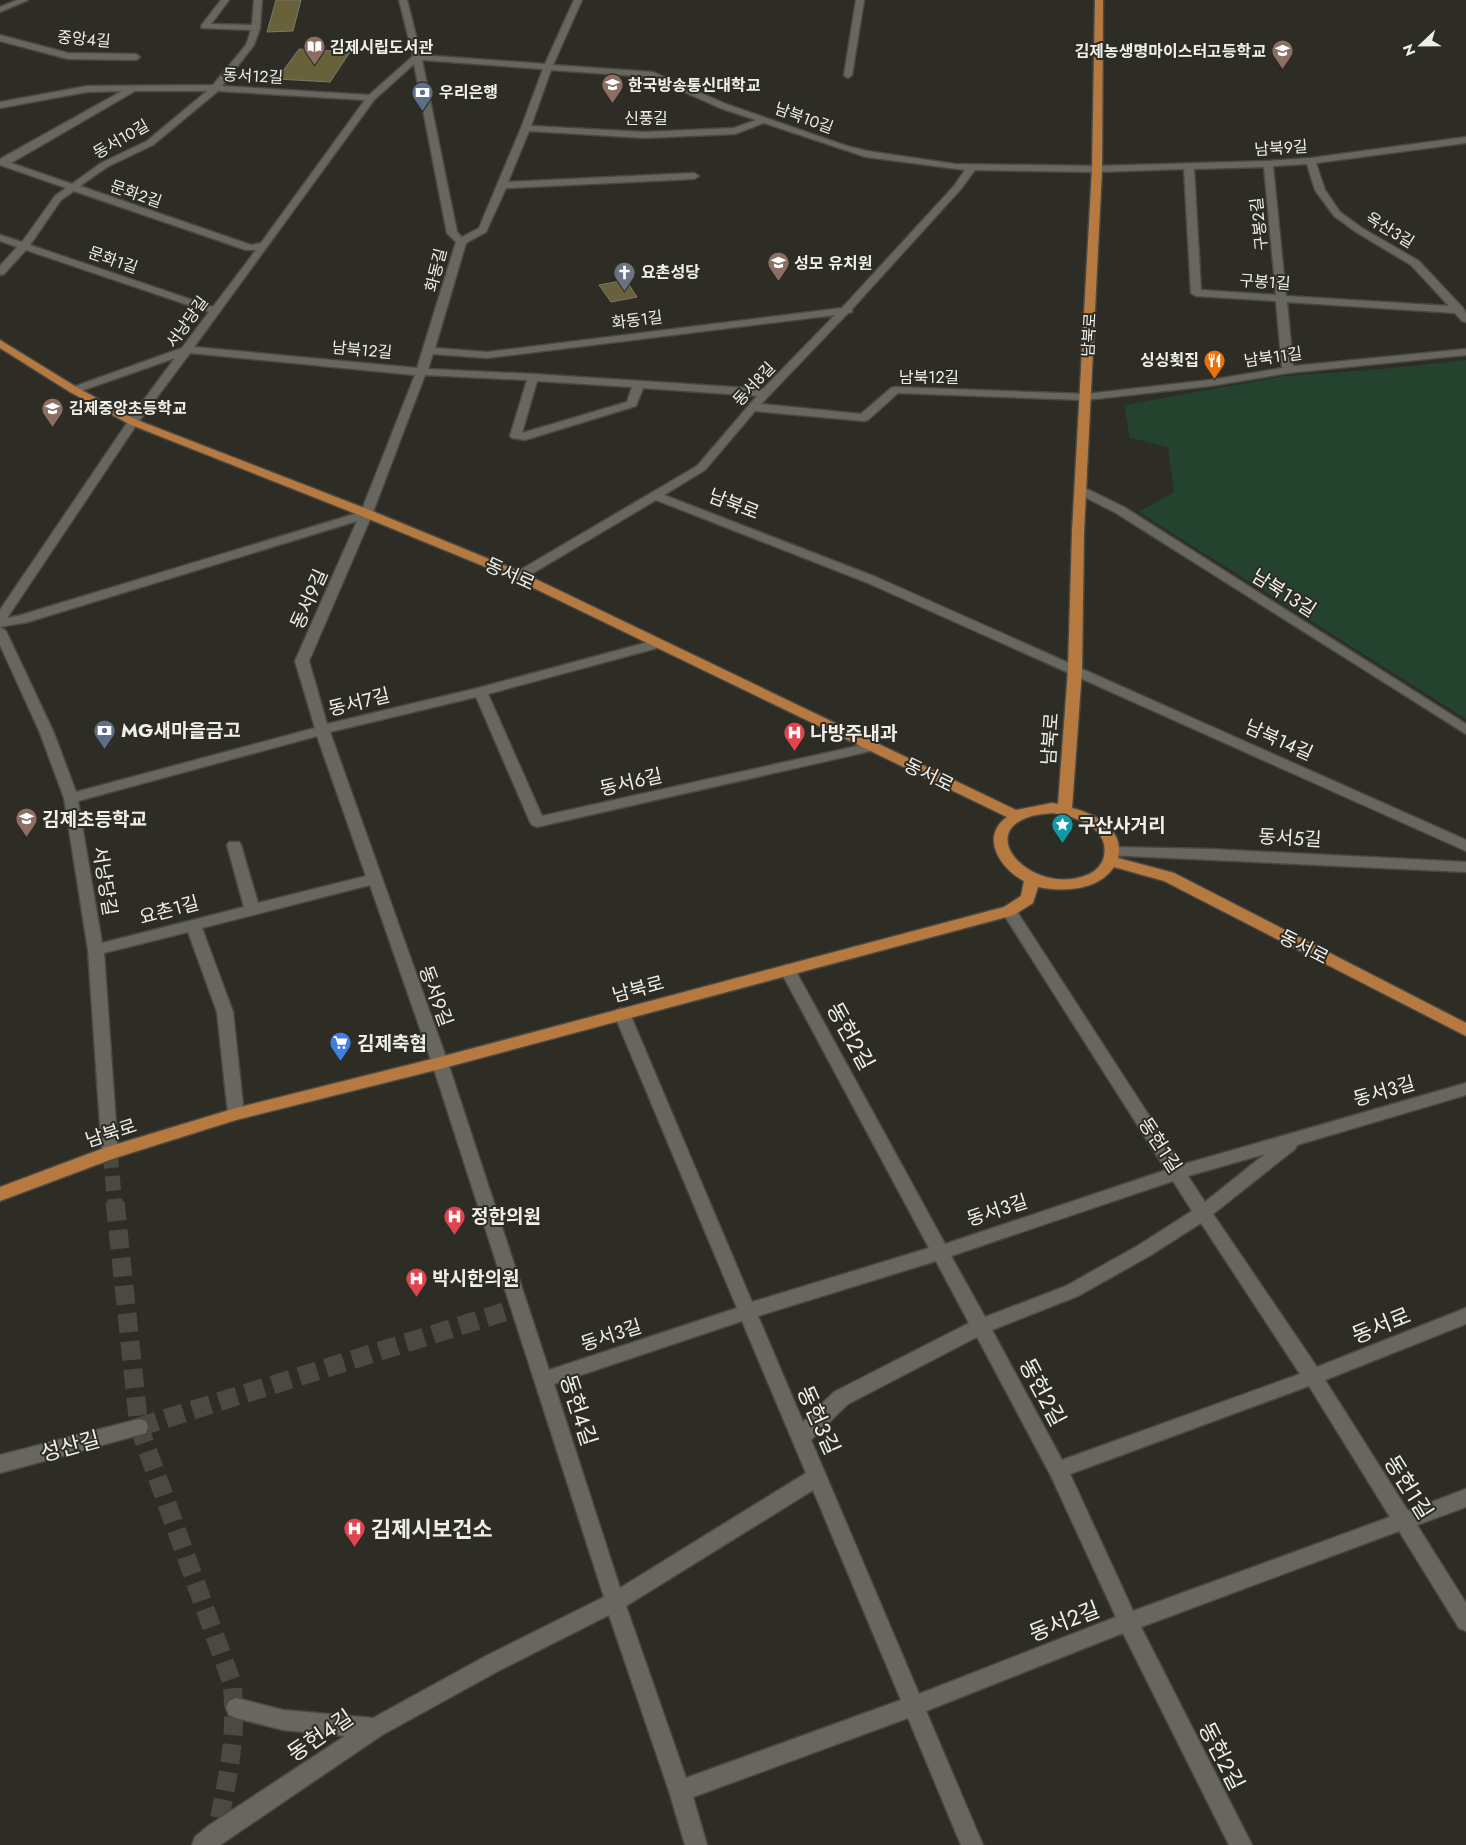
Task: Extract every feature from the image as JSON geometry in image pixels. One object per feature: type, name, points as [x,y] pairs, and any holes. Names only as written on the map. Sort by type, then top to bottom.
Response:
[{"type":"main road","name":"남북로","points":[[1065,810],[1075,670],[1081,490],[1097,169],[1099,0]]},
{"type":"main road","name":"동서로","points":[[0,343],[74,390],[133,422],[368,514],[519,576],[656,644],[1016,816]]},
{"type":"main road","points":[[1038,809],[1065,810],[1084,816],[1107,834],[1111,857],[1096,876],[1073,884],[1045,883],[1032,880],[1011,866],[1000,849],[999,839],[1007,823],[1016,816],[1038,809]]},
{"type":"main road","name":"동서로","points":[[1111,857],[1169,877],[1466,1030]]},
{"type":"main road","name":"남북로","points":[[0,1194],[110,1153],[236,1114],[440,1063],[1009,911],[1028,899],[1032,880]]},
{"type":"street","points":[[0,10],[24,0]]},
{"type":"street","points":[[226,0],[205,26],[256,28]]},
{"type":"street","name":"동서10길","points":[[0,272],[24,246],[58,198],[104,165],[150,143],[216,88],[250,45],[256,28],[258,0]]},
{"type":"street","name":"화동길","points":[[368,514],[430,351],[447,298],[461,241],[452,232],[417,57],[402,0]]},
{"type":"street","points":[[461,241],[482,230],[526,128],[548,66],[578,0]]},
{"type":"street","points":[[848,75],[860,0]]},
{"type":"street","name":"중앙4길","points":[[0,38],[68,56],[136,57]]},
{"type":"street","name":"남북10길","points":[[417,57],[654,75],[724,106],[866,154],[955,167],[1097,169]]},
{"type":"street","name":"서낭당길","points":[[0,619],[133,422],[188,350],[371,98],[417,57]]},
{"type":"street","name":"동서12길","points":[[2,162],[134,88]]},
{"type":"street","name":"동서12길","points":[[0,105],[87,89],[134,88],[216,88],[371,98]]},
{"type":"street","name":"신풍길","points":[[526,128],[645,134],[735,130],[765,120]]},
{"type":"street","name":"남북9길","points":[[1097,169],[1310,162],[1466,140]]},
{"type":"street","name":"문화2길","points":[[2,162],[71,188],[250,248],[264,246]]},
{"type":"street","name":"옥산3길","points":[[1310,162],[1320,190],[1337,214],[1359,230],[1415,262],[1462,315]]},
{"type":"street","name":"구봉2길","points":[[1268,164],[1288,370]]},
{"type":"street","name":"동서8길","points":[[519,576],[701,468],[752,407],[848,310],[957,188],[972,166]]},
{"type":"street","name":"구봉1길","points":[[1190,167],[1196,293],[1462,315]]},
{"type":"street","points":[[501,185],[694,176]]},
{"type":"street","name":"문화1길","points":[[0,238],[216,311]]},
{"type":"street","name":"화동1길","points":[[430,351],[487,355],[848,310]]},
{"type":"street","points":[[74,390],[188,350]]},
{"type":"street","name":"남북12길","points":[[188,350],[422,372],[533,377],[766,393]]},
{"type":"street","name":"남북11길","points":[[1086,398],[1210,384],[1288,370],[1466,352]]},
{"type":"street","points":[[533,377],[516,436],[525,437],[632,404],[639,384]]},
{"type":"street","name":"남북12길","points":[[752,407],[864,418],[895,390],[1086,398]]},
{"type":"street","name":"남북13길","points":[[1081,490],[1120,510],[1466,730]]},
{"type":"street","name":"남북로","points":[[654,495],[872,580],[1075,670]]},
{"type":"street","points":[[0,623],[32,616],[368,514]]},
{"type":"street","name":"동서9길","points":[[368,514],[302,661],[322,730],[440,1063]]},
{"type":"street","name":"서낭당길","points":[[0,631],[46,733],[71,798],[96,950],[110,1153]]},
{"type":"street","name":"동서7길","points":[[71,798],[322,730],[480,692],[656,644]]},
{"type":"street","name":"남북14길","points":[[1075,670],[1466,846]]},
{"type":"street","name":"동서6길","points":[[480,692],[537,822],[871,747]]},
{"type":"street","points":[[234,845],[252,909]]},
{"type":"street","name":"동서5길","points":[[1111,857],[1209,854],[1466,867]]},
{"type":"street","name":"요촌1길","points":[[96,950],[374,879]]},
{"type":"street","name":"동헌1길","points":[[1009,911],[1203,1213],[1313,1377],[1466,1621]]},
{"type":"street","points":[[193,924],[225,1012],[236,1114]]},
{"type":"street","name":"동헌2길","points":[[788,970],[1058,1470],[1128,1622],[1241,1845]]},
{"type":"street","name":"동헌3길","points":[[622,1014],[972,1845]]},
{"type":"street","name":"동헌4길","points":[[440,1063],[615,1602],[680,1791],[696,1845]]},
{"type":"street","name":"동서3길","points":[[543,1380],[746,1312],[941,1252],[1177,1173],[1466,1089]]},
{"type":"street","points":[[801,1437],[841,1398],[981,1326],[1072,1291],[1145,1250],[1203,1213],[1295,1139]]},
{"type":"street","name":"동서로","points":[[1313,1377],[1466,1316]]},
{"type":"street","points":[[1058,1470],[1313,1377]]},
{"type":"street","name":"성산길","points":[[0,1464],[139,1426]]},
{"type":"street","name":"동헌4길","points":[[211,1842],[375,1728],[493,1662],[615,1602],[818,1476]]},
{"type":"street","name":"동서2길","points":[[680,1791],[912,1706],[1128,1622],[1466,1498]]},
{"type":"street","points":[[236,1708],[283,1720],[375,1728]]},
{"type":"green space","points":[[1466,360],[1466,719],[1139,512],[1174,492],[1168,447],[1130,438],[1124,405],[1285,376],[1382,369]]},
{"type":"building","points":[[276,0],[301,0],[293,31],[267,32]]},
{"type":"building","name":"김제시립도서관","points":[[299,49],[350,52],[330,82],[277,79]]},
{"type":"building","points":[[626,280],[637,297],[611,302],[599,285]]},
{"type":"tunnel","points":[[110,1153],[115,1204]]},
{"type":"tunnel","points":[[115,1202],[139,1427]]},
{"type":"tunnel","points":[[139,1427],[520,1307]]},
{"type":"tunnel","points":[[139,1427],[232,1683],[234,1721],[230,1759],[216,1834]]},
{"type":"place","name":"김제시립도서관","points":[[314,66]]},
{"type":"place","name":"김제농생명마이스터고등학교","points":[[1282,70]]},
{"type":"place","name":"한국방송통신대학교","points":[[612,104]]},
{"type":"place","name":"우리은행","points":[[423,111]]},
{"type":"place","name":"성모 유치원","points":[[778,282]]},
{"type":"place","name":"요촌성당","points":[[625,291]]},
{"type":"place","name":"싱싱횟집","points":[[1215,379]]},
{"type":"place","name":"김제중앙초등학교","points":[[53,427]]},
{"type":"place","name":"MG새마을금고","points":[[105,749]]},
{"type":"place","name":"나방주내과","points":[[794,752]]},
{"type":"place","name":"김제초등학교","points":[[26,838]]},
{"type":"place","name":"구산사거리","points":[[1062,844]]},
{"type":"place","name":"김제축협","points":[[341,1062]]},
{"type":"place","name":"정한의원","points":[[455,1235]]},
{"type":"place","name":"박시한의원","points":[[416,1297]]},
{"type":"place","name":"김제시보건소","points":[[355,1548]]}]
